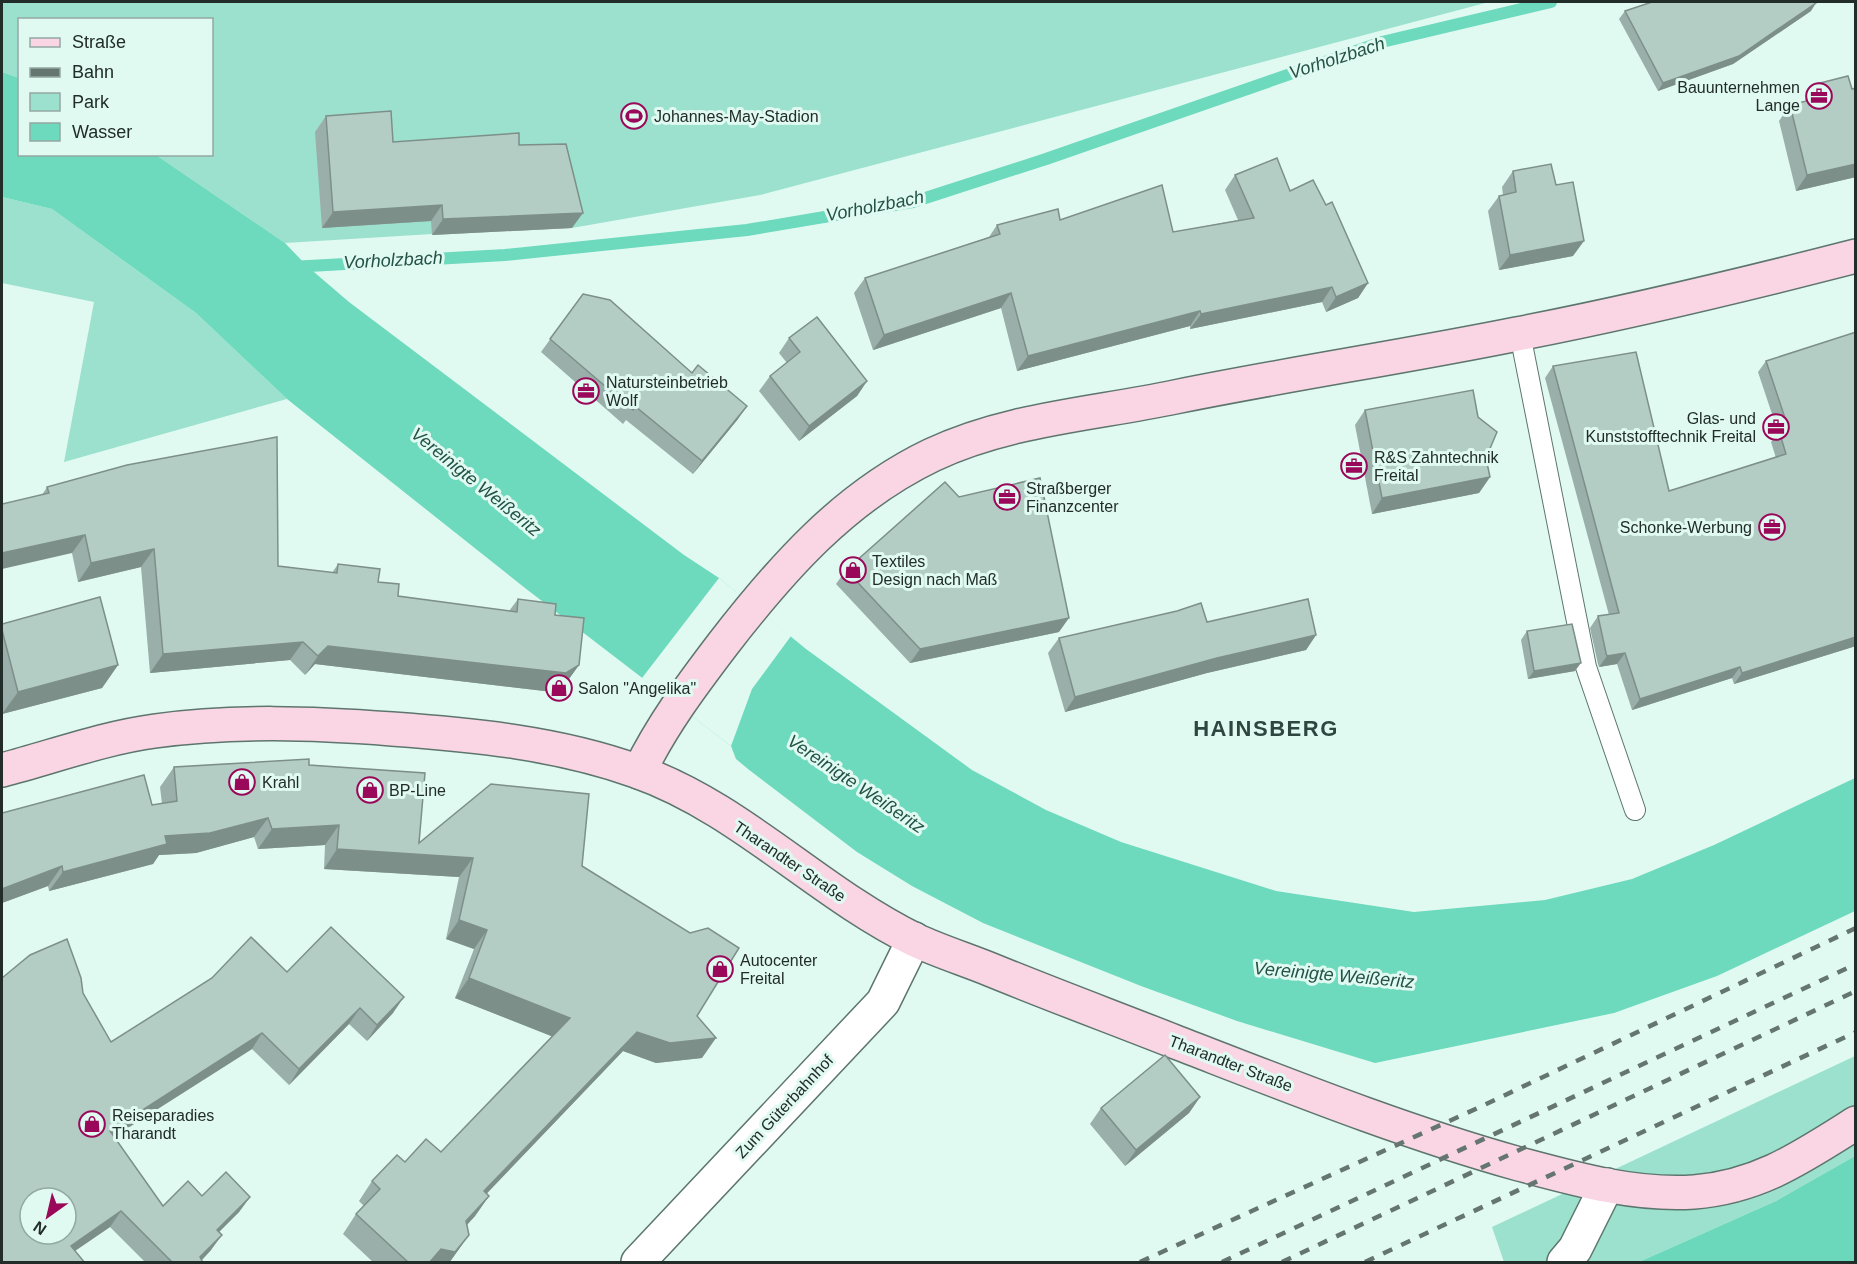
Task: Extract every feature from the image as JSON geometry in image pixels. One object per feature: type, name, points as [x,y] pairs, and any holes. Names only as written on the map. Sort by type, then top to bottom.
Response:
[{"type":"main road","points":[[639,772],[654,740],[678,702],[751,608],[804,547],[842,513],[909,468],[953,447],[1054,418],[1520,334],[1688,298],[1856,256]]},
{"type":"main road","name":"Tharandter Straße","points":[[2,770],[150,731],[214,724],[287,723],[431,732],[521,743],[581,754],[639,772],[687,794],[841,897],[914,939],[1382,1120],[1484,1154],[1607,1185],[1659,1193],[1733,1188],[1766,1177],[1856,1123]]},
{"type":"street","name":"Zum Güterbahnhof","points":[[638,1263],[883,1002],[914,939]]},
{"type":"street","points":[[1564,1263],[1575,1250],[1607,1185]]},
{"type":"lane","points":[[1520,334],[1586,667],[1635,810]]},
{"type":"green space","name":"Johannes-May-Stadion","points":[[2,2],[1489,2],[760,195],[572,228],[513,229],[285,243],[157,156],[213,156],[213,18],[18,18],[18,78],[2,72]]},
{"type":"green space","points":[[2,197],[52,209],[196,313],[287,399],[64,462],[94,302],[2,283]]},
{"type":"green space","points":[[1855,1056],[1855,1156],[1776,1201],[1639,1262],[1504,1262],[1492,1227]]},
{"type":"shaded area","points":[[1855,1156],[1855,1262],[1639,1262],[1776,1201]]},
{"type":"water","name":"Vereinigte Weißeritz","points":[[2,72],[18,78],[18,156],[157,156],[285,243],[307,266],[349,302],[684,555],[719,578],[806,649],[972,770],[1046,810],[1121,842],[1276,891],[1414,912],[1545,900],[1632,879],[1714,845],[1855,778],[1855,911],[1717,976],[1614,1013],[1375,1063],[1237,1021],[1141,986],[983,923],[912,886],[857,852],[736,759],[731,746],[525,588],[287,399],[196,313],[52,209],[2,197]]},
{"type":"pier","points":[[719,578],[791,636],[752,689],[731,746],[642,678]]},
{"type":"building","points":[[1652,2],[1816,3],[1739,56],[1663,83],[1625,11]]},
{"type":"building","points":[[1848,76],[1852,89],[1856,88],[1856,164],[1807,175],[1790,105],[1819,98],[1816,84]]},
{"type":"building","points":[[391,111],[393,142],[519,133],[519,145],[566,144],[583,213],[443,219],[442,205],[333,212],[326,116]]},
{"type":"building","points":[[1277,158],[1290,191],[1313,180],[1326,205],[1332,202],[1368,283],[1336,297],[1332,287],[1201,314],[1200,311],[1028,356],[1011,293],[884,335],[865,278],[1000,234],[997,225],[1058,209],[1060,220],[1162,185],[1173,232],[1254,218],[1235,175]]},
{"type":"building","points":[[1551,164],[1556,185],[1573,182],[1584,241],[1510,255],[1499,196],[1516,192],[1513,171]]},
{"type":"building","points":[[583,294],[610,300],[692,373],[698,365],[747,406],[702,461],[636,407],[633,410],[550,339]]},
{"type":"building","points":[[817,317],[867,381],[809,426],[770,376],[800,352],[789,338]]},
{"type":"building","points":[[1856,332],[1856,637],[1742,673],[1740,667],[1640,699],[1625,653],[1607,656],[1606,653],[1598,616],[1619,613],[1553,366],[1636,352],[1669,491],[1786,454],[1779,431],[1788,427],[1766,361]]},
{"type":"building","points":[[1473,390],[1478,417],[1497,432],[1486,458],[1490,477],[1382,498],[1365,410]]},
{"type":"building","points":[[277,437],[278,566],[337,573],[338,564],[380,569],[378,582],[399,584],[398,596],[517,612],[518,599],[556,604],[555,615],[584,618],[579,665],[566,673],[328,646],[318,656],[303,642],[163,654],[154,549],[91,563],[85,535],[2,553],[2,504],[49,493],[47,487],[127,465]]},
{"type":"building","points":[[1040,478],[1069,618],[920,649],[846,570],[945,482],[959,497]]},
{"type":"building","points":[[100,597],[118,665],[18,692],[2,624]]},
{"type":"building","points":[[1308,599],[1316,635],[1217,658],[1075,697],[1059,638],[1177,611],[1201,603],[1207,622]]},
{"type":"building","points":[[1572,624],[1581,663],[1534,671],[1527,631]]},
{"type":"building","points":[[309,759],[309,765],[425,773],[419,843],[491,784],[589,794],[582,866],[690,933],[708,928],[739,948],[697,1016],[716,1038],[670,1043],[637,1032],[484,1191],[489,1196],[466,1221],[469,1235],[455,1252],[441,1249],[429,1263],[409,1263],[356,1214],[380,1189],[372,1181],[397,1155],[405,1162],[426,1139],[441,1152],[570,1018],[469,978],[487,930],[459,920],[473,858],[337,849],[339,825],[272,829],[268,818],[210,833],[165,836],[167,844],[63,872],[62,866],[2,889],[2,813],[144,775],[152,805],[177,801],[174,767]]},
{"type":"building","points":[[331,927],[404,997],[377,1025],[360,1008],[299,1069],[262,1033],[110,1131],[163,1206],[188,1181],[202,1196],[226,1172],[250,1197],[217,1230],[222,1235],[200,1257],[203,1263],[173,1263],[121,1211],[78,1241],[78,1186],[18,1186],[18,1246],[71,1246],[85,1263],[3,1263],[2,978],[30,955],[67,939],[81,978],[83,993],[111,1042],[212,978],[251,937],[287,972]]},
{"type":"building","points":[[1165,1055],[1200,1097],[1136,1150],[1101,1108]]},
{"type":"waterway","name":"Vorholzbach","points":[[291,267],[505,255],[747,230],[913,202],[1046,159],[1382,42],[1551,2]]},
{"type":"railway","points":[[1140,1262],[1480,1107],[1856,928]]},
{"type":"railway","points":[[1222,1262],[1856,964]]},
{"type":"railway","points":[[1282,1262],[1856,991]]},
{"type":"railway","points":[[1365,1262],[1856,1032]]},
{"type":"place","name":"Bauunternehmen Lange","points":[[1819,96]]},
{"type":"place","name":"Johannes-May-Stadion","points":[[634,116]]},
{"type":"place","name":"Natursteinbetrieb Wolf","points":[[586,391]]},
{"type":"place","name":"Glas- und Kunststofftechnik Freital","points":[[1776,427]]},
{"type":"place","name":"R&S Zahntechnik Freital","points":[[1354,466]]},
{"type":"place","name":"Straßberger Finanzcenter","points":[[1007,497]]},
{"type":"place","name":"Schonke-Werbung","points":[[1772,527]]},
{"type":"place","name":"Textiles Design nach Maß","points":[[853,570]]},
{"type":"place","name":"Salon \"Angelika\"","points":[[559,688]]},
{"type":"place","name":"Krahl","points":[[242,782]]},
{"type":"place","name":"BP-Line","points":[[370,790]]},
{"type":"place","name":"Autocenter Freital","points":[[720,969]]},
{"type":"place","name":"Reiseparadies Tharandt","points":[[92,1124]]},
{"type":"district","name":"HAINSBERG","points":[[1266,728]]}]
